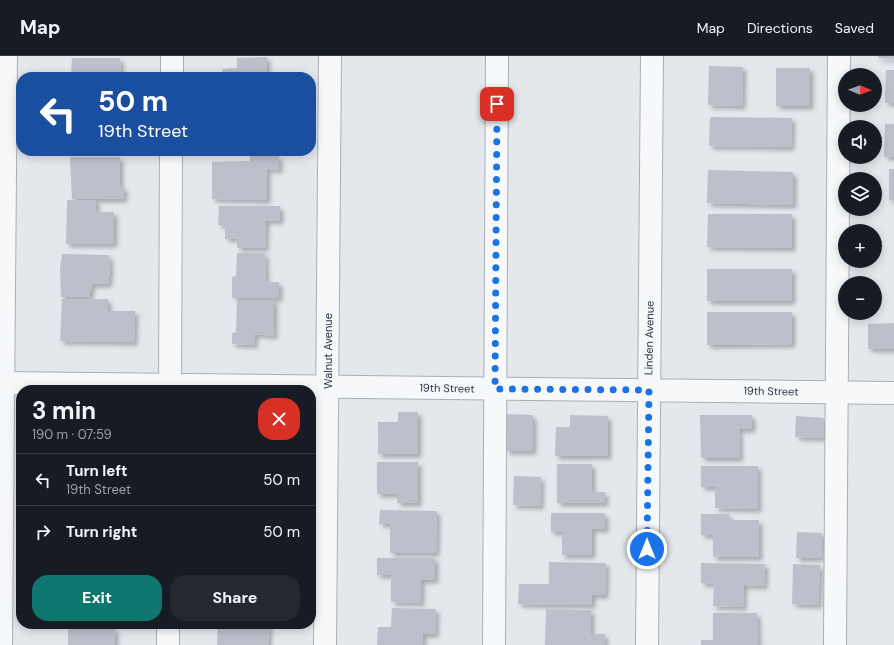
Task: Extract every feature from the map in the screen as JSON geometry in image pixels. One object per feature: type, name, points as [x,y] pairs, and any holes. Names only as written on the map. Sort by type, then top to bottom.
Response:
[{"type":"street","points":[[1,645],[1,383],[6,56]]},
{"type":"street","points":[[172,56],[172,72]]},
{"type":"street","name":"Walnut Avenue","points":[[325,645],[330,56]]},
{"type":"street","points":[[494,645],[497,56]]},
{"type":"street","name":"Linden Avenue","points":[[647,645],[652,56]]},
{"type":"street","points":[[835,645],[839,56]]},
{"type":"street","points":[[170,385],[171,156]]},
{"type":"street","name":"19th Street","points":[[1,383],[69,385]]},
{"type":"street","name":"19th Street","points":[[316,387],[894,393]]},
{"type":"street","points":[[168,629],[168,645]]},
{"type":"building","points":[[878,56],[894,56],[894,59],[878,58]]},
{"type":"building","points":[[267,57],[267,72],[222,72],[222,69],[237,68],[237,58]]},
{"type":"building","points":[[72,58],[120,58],[121,72],[71,72]]},
{"type":"building","points":[[709,66],[743,67],[742,106],[708,105]]},
{"type":"building","points":[[776,68],[810,68],[810,106],[776,106]]},
{"type":"building","points":[[886,70],[894,70],[894,103],[885,103]]},
{"type":"building","points":[[710,117],[792,118],[791,147],[709,146]]},
{"type":"building","points":[[885,124],[894,124],[894,157],[884,157]]},
{"type":"building","points":[[250,156],[279,156],[279,170],[267,169],[267,200],[212,199],[212,162],[250,161]]},
{"type":"building","points":[[70,157],[120,157],[120,187],[124,187],[124,199],[72,199]]},
{"type":"building","points":[[889,169],[894,169],[894,200],[889,200]]},
{"type":"building","points":[[708,170],[793,172],[793,205],[707,203]]},
{"type":"building","points":[[67,200],[96,200],[96,212],[114,212],[114,244],[66,244]]},
{"type":"building","points":[[219,206],[280,206],[280,221],[266,220],[265,248],[237,248],[237,238],[225,239],[225,225],[218,225]]},
{"type":"building","points":[[708,214],[792,214],[792,248],[707,247]]},
{"type":"building","points":[[237,253],[265,253],[266,282],[279,282],[279,298],[232,298],[232,277],[236,276]]},
{"type":"building","points":[[62,254],[109,255],[110,270],[108,284],[92,284],[89,297],[61,297],[60,269]]},
{"type":"building","points":[[707,269],[792,269],[792,301],[707,301]]},
{"type":"building","points":[[62,299],[108,299],[108,311],[135,311],[134,342],[60,341]]},
{"type":"building","points":[[237,300],[274,300],[274,336],[255,334],[254,345],[232,344],[232,333],[236,332]]},
{"type":"building","points":[[707,312],[792,312],[792,344],[707,345]]},
{"type":"building","points":[[894,323],[894,349],[868,349],[868,324]]},
{"type":"building","points":[[398,412],[418,412],[418,454],[378,454],[378,422],[398,422]]},
{"type":"building","points":[[506,414],[533,415],[533,451],[506,451]]},
{"type":"building","points":[[570,415],[608,416],[608,456],[555,456],[556,427],[570,427]]},
{"type":"building","points":[[700,415],[752,415],[752,429],[739,429],[740,458],[701,458]]},
{"type":"building","points":[[796,416],[824,418],[823,438],[795,437]]},
{"type":"building","points":[[377,462],[418,462],[418,503],[397,503],[397,494],[377,494]]},
{"type":"building","points":[[557,464],[592,464],[592,492],[605,492],[605,503],[557,503]]},
{"type":"building","points":[[701,466],[758,466],[758,509],[715,508],[715,487],[701,487]]},
{"type":"building","points":[[514,476],[541,477],[540,506],[513,505]]},
{"type":"building","points":[[380,510],[437,511],[436,553],[390,553],[390,524],[379,524]]},
{"type":"building","points":[[551,513],[605,513],[605,529],[592,529],[592,555],[562,555],[562,532],[551,532]]},
{"type":"building","points":[[701,514],[729,514],[729,520],[759,520],[759,557],[713,557],[713,535],[701,535]]},
{"type":"building","points":[[797,532],[822,533],[821,558],[796,558]]},
{"type":"building","points":[[377,558],[435,558],[435,580],[421,580],[421,603],[391,602],[391,575],[377,575]]},
{"type":"building","points":[[549,562],[606,563],[605,595],[592,595],[592,605],[518,604],[519,584],[549,584]]},
{"type":"building","points":[[701,563],[765,564],[764,586],[744,585],[743,607],[713,606],[714,584],[701,583]]},
{"type":"building","points":[[793,564],[820,565],[818,605],[792,604]]},
{"type":"building","points":[[392,608],[436,609],[435,634],[423,634],[423,645],[377,645],[378,627],[391,627]]},
{"type":"building","points":[[546,609],[591,610],[591,634],[605,634],[604,645],[545,645]]},
{"type":"building","points":[[713,613],[757,613],[758,645],[701,645],[701,640],[713,640]]},
{"type":"building","points":[[68,629],[115,629],[115,645],[68,645]]},
{"type":"building","points":[[218,629],[269,629],[268,645],[217,645]]},
{"type":"route","points":[[497,104],[495,389],[649,390],[647,549]]}]
